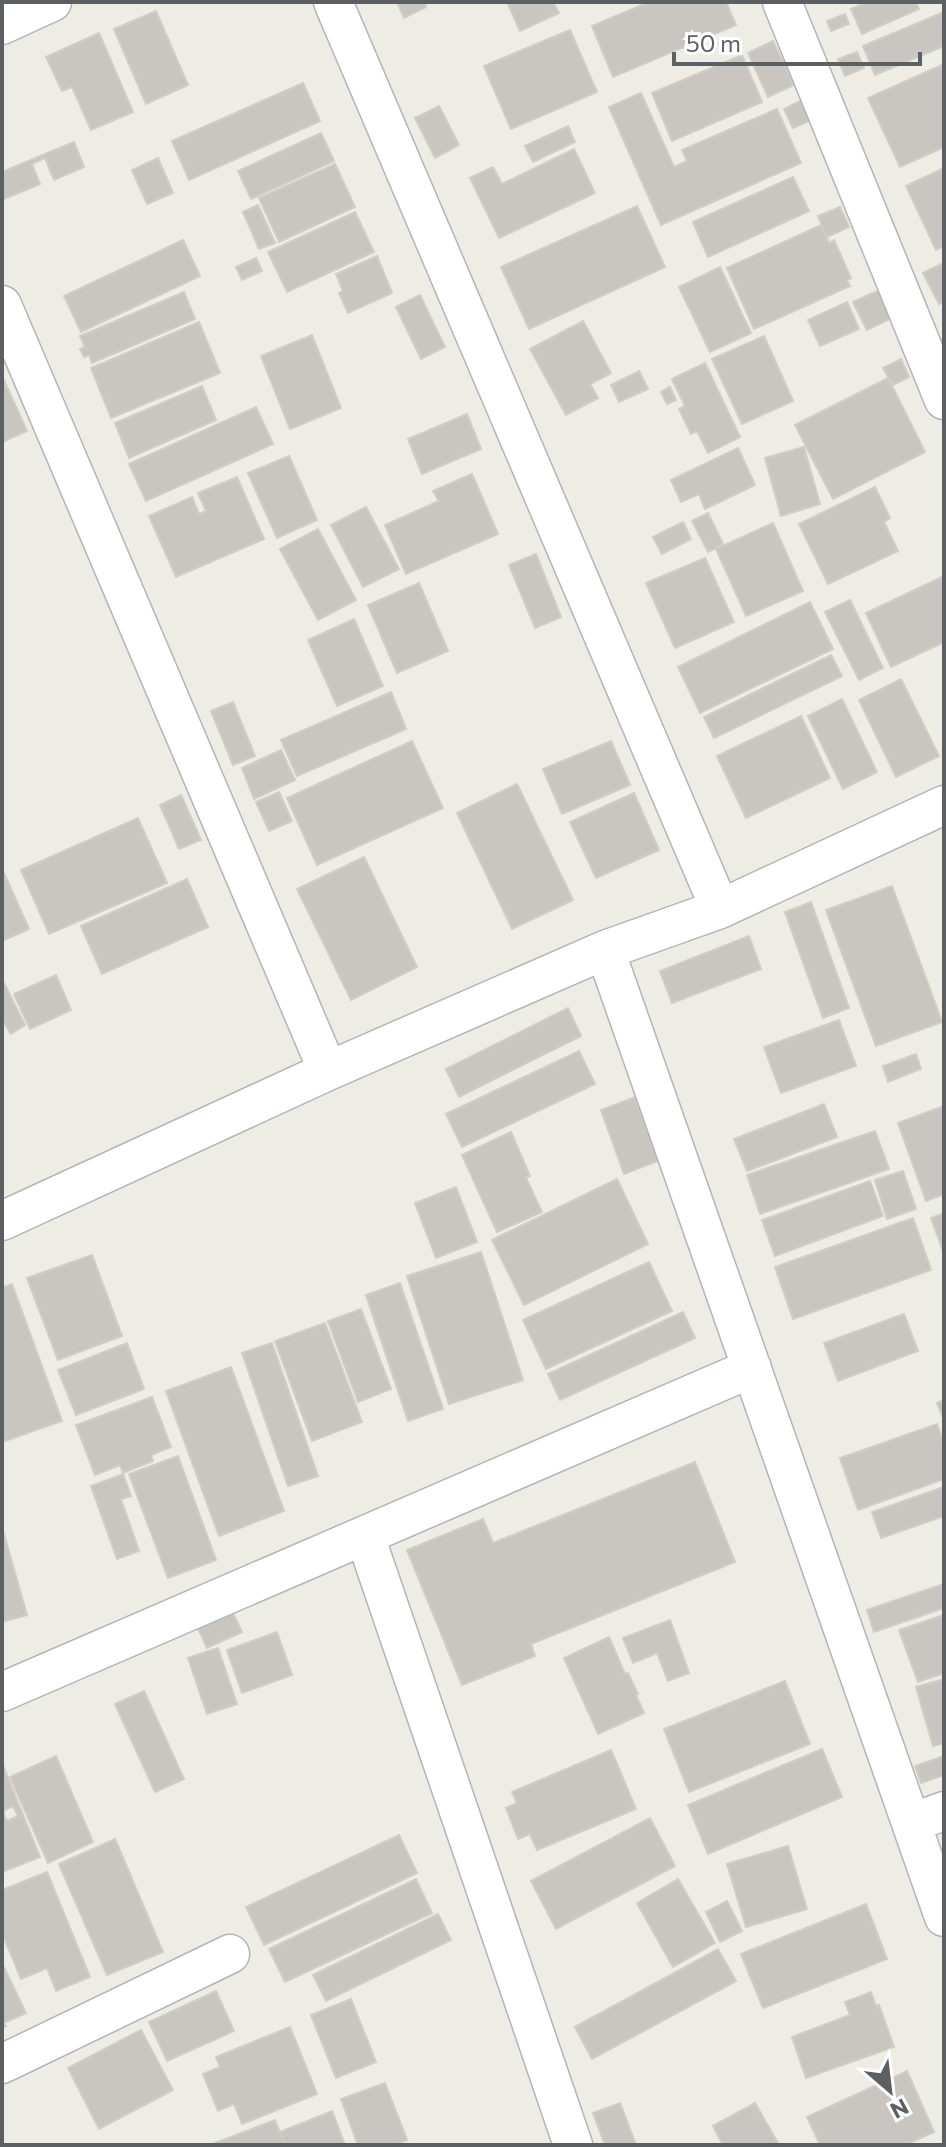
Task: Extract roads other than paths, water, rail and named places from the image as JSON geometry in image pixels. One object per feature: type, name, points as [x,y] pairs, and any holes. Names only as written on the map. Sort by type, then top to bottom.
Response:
[{"type":"street","points":[[2,25],[52,2]]},
{"type":"street","points":[[333,2],[720,909]]},
{"type":"street","points":[[782,2],[944,400]]},
{"type":"street","points":[[2,305],[328,1071]]},
{"type":"street","points":[[2,1221],[328,1071],[605,950],[720,909],[944,805]]},
{"type":"street","points":[[605,950],[752,1368],[928,1817],[944,1917]]},
{"type":"street","points":[[2,1692],[752,1368]]},
{"type":"street","points":[[365,1536],[573,2145]]},
{"type":"street","points":[[2,2064],[230,1954]]}]
